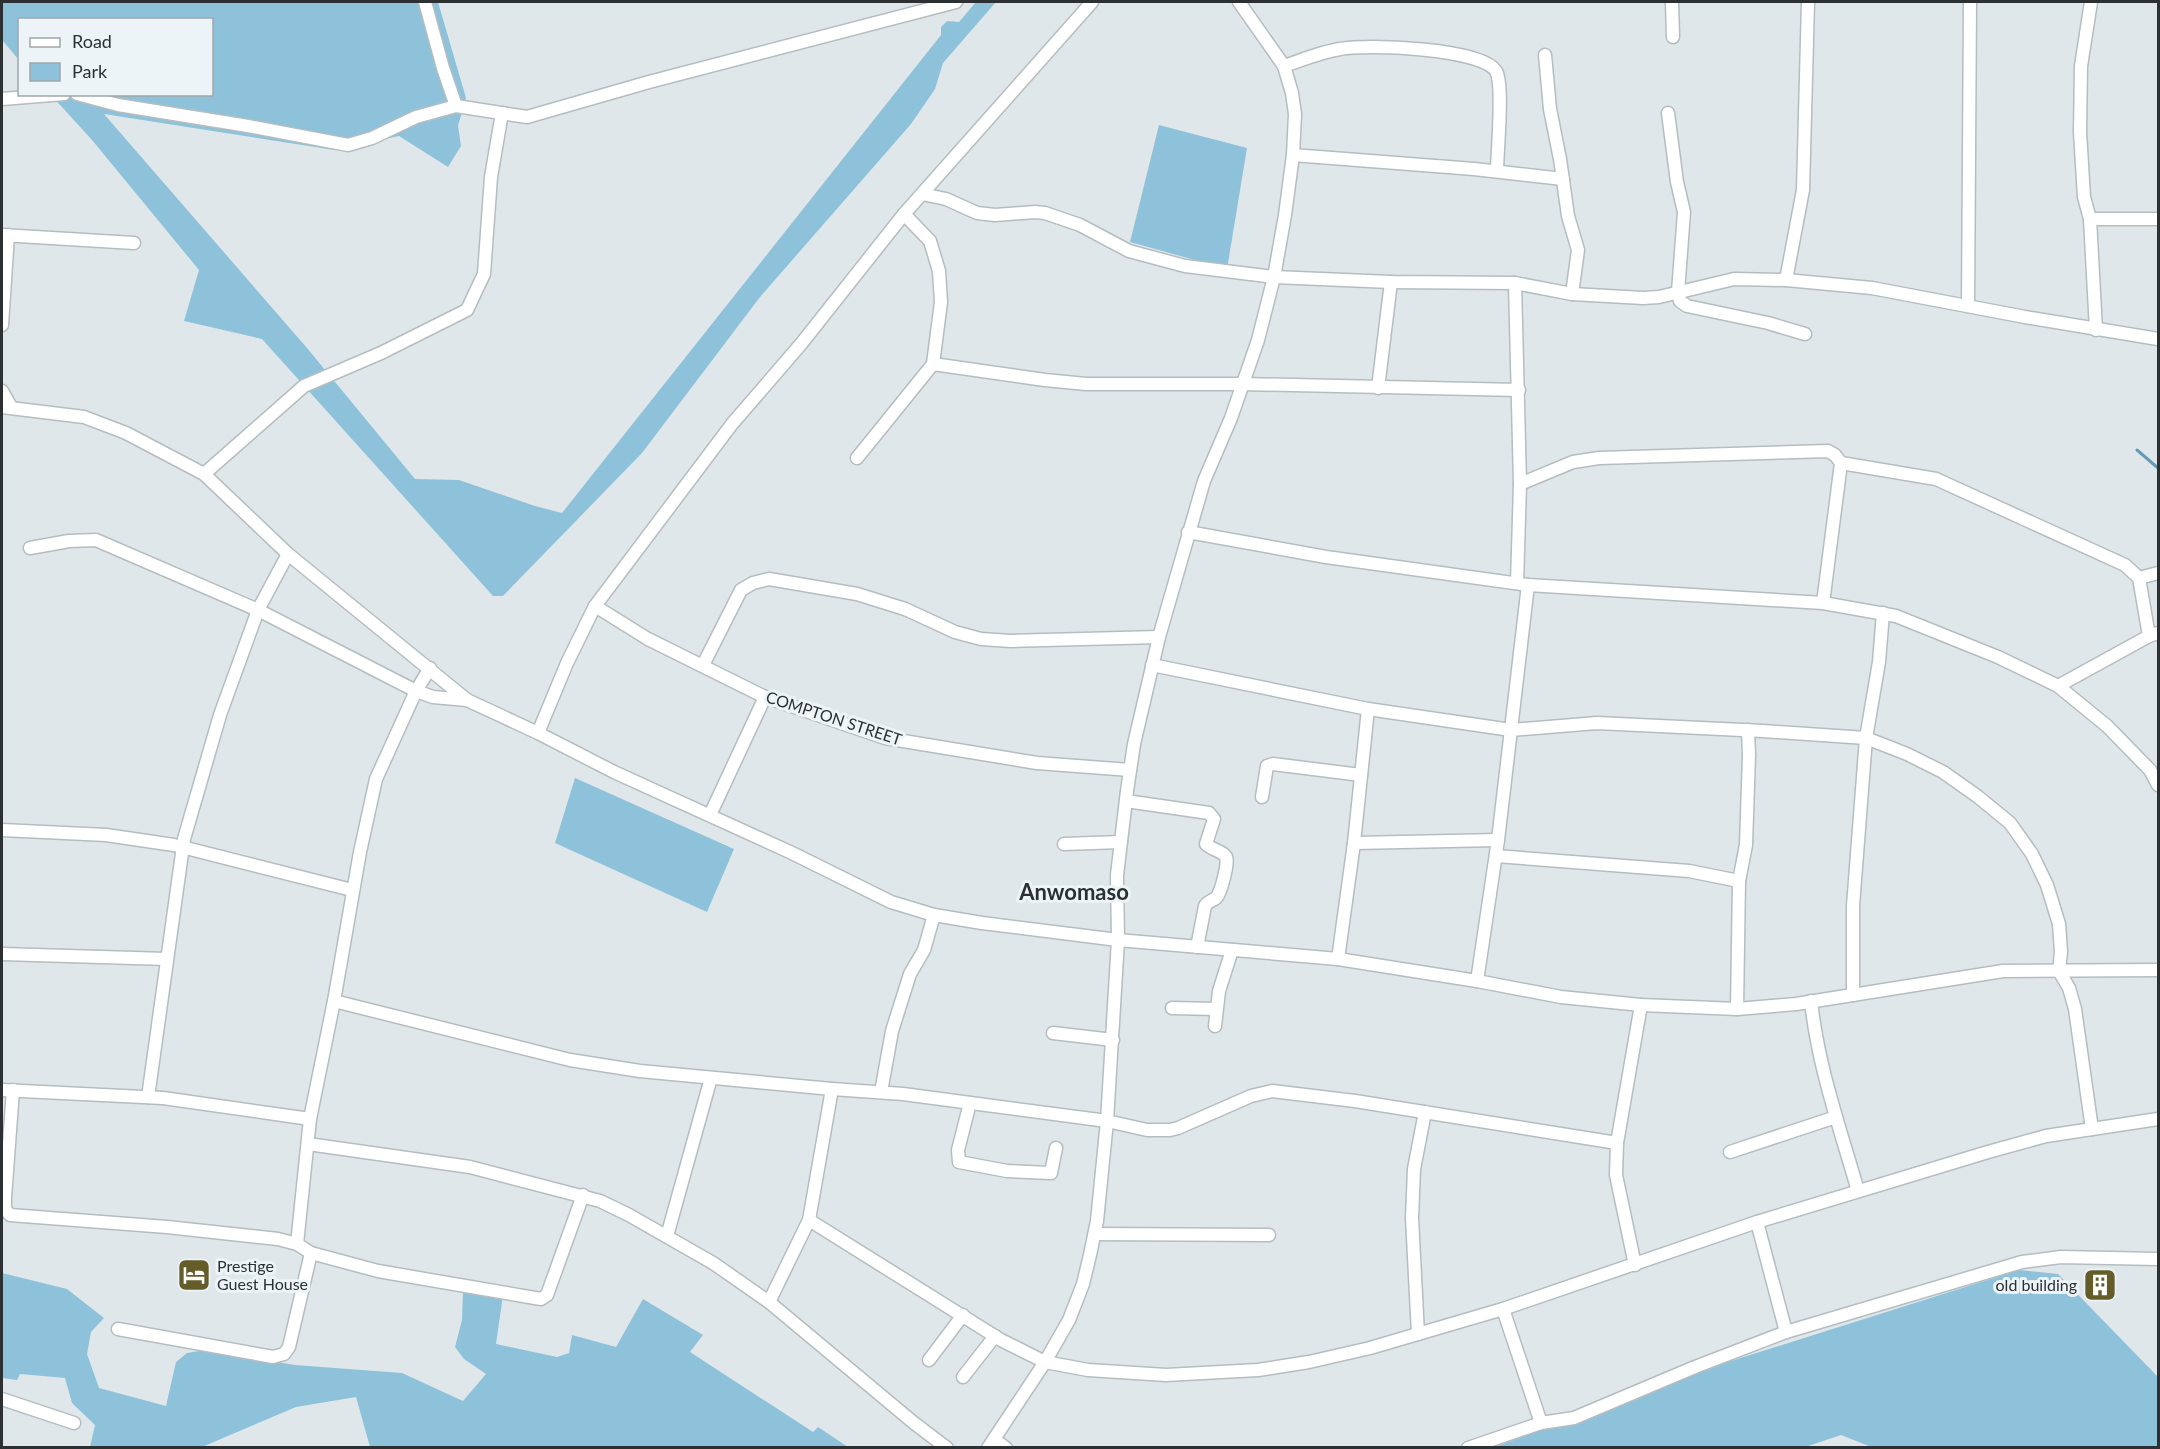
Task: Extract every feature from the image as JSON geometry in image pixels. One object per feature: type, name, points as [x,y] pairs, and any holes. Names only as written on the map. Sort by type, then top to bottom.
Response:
[{"type":"street","points":[[425,2],[456,106]]},
{"type":"street","points":[[84,96],[118,105],[348,145],[372,138],[416,117],[456,106],[527,117],[649,82],[956,2]]},
{"type":"street","points":[[538,733],[567,663],[595,606],[732,424],[801,344],[904,214],[1092,2]]},
{"type":"street","points":[[1006,1448],[991,1443],[1045,1362],[1077,1303],[1095,1234],[1113,1040],[1118,940],[1117,875],[1130,770],[1152,665],[1188,532],[1204,481],[1244,384],[1274,277],[1293,155],[1295,114],[1284,66],[1239,2]]},
{"type":"street","points":[[1672,2],[1673,37]]},
{"type":"street","points":[[1786,280],[1803,190],[1808,2]]},
{"type":"street","points":[[1968,306],[1970,2]]},
{"type":"street","points":[[2091,2],[2081,66],[2080,132],[2084,197],[2090,219],[2096,330]]},
{"type":"street","points":[[1284,66],[1342,48],[1374,46],[1448,53],[1489,64],[1497,72],[1500,86],[1497,171]]},
{"type":"street","points":[[1545,55],[1550,109],[1568,216],[1578,250],[1572,294]]},
{"type":"street","points":[[2,99],[39,96]]},
{"type":"street","points":[[204,474],[304,386],[381,353],[467,310],[484,273],[491,177],[502,113]]},
{"type":"street","points":[[1668,113],[1677,182],[1684,212],[1678,292],[1680,301],[1688,306],[1768,323],[1805,334]]},
{"type":"street","points":[[1293,155],[1563,178]]},
{"type":"street","points":[[922,194],[946,199],[977,213],[995,215],[1045,213],[1080,225],[1129,251],[1185,266],[1274,277],[1391,282],[1515,283],[1572,294],[1643,298],[1734,279],[1786,280],[1872,288],[2096,330],[2158,339]]},
{"type":"street","points":[[857,458],[933,364],[941,302],[939,271],[930,241],[904,214]]},
{"type":"street","points":[[2090,219],[2158,219]]},
{"type":"street","points":[[2,325],[5,235],[134,243]]},
{"type":"street","points":[[1378,388],[1391,282]]},
{"type":"street","points":[[1477,981],[1496,856],[1511,730],[1522,584],[1515,283]]},
{"type":"street","points":[[933,364],[1086,384],[1244,384],[1519,390]]},
{"type":"street","points":[[2,391],[6,407],[84,417],[126,433],[204,474],[288,554],[467,700],[891,902],[934,915],[1118,940],[1338,959],[1562,997],[1641,1005],[1737,1009],[1853,996],[2003,971],[2158,970]]},
{"type":"street","points":[[1520,484],[1573,462],[1599,458],[1818,450],[1828,451],[1835,455],[1841,463],[1936,479],[2125,565],[2139,578],[2154,635],[2058,686]]},
{"type":"street","points":[[1822,603],[1841,463]]},
{"type":"street","points":[[1188,532],[1326,557],[1522,584],[1822,603],[1896,616],[1998,657],[2058,686],[2154,768],[2158,785]]},
{"type":"street","points":[[30,548],[69,541],[96,540],[258,610],[416,691],[433,697],[467,700]]},
{"type":"street","points":[[148,1097],[183,848],[220,715],[258,610],[288,554]]},
{"type":"street","points":[[2139,578],[2158,573]]},
{"type":"street","points":[[703,665],[741,590],[753,583],[769,579],[857,594],[905,609],[955,632],[981,639],[1011,641],[1159,638]]},
{"type":"street","name":"COMPTON STREET","points":[[595,606],[648,639],[765,698],[896,740],[1037,763],[1130,770]]},
{"type":"street","points":[[1853,996],[1853,906],[1866,738],[1879,662],[1883,613]]},
{"type":"street","points":[[1152,665],[1368,709],[1511,730],[1597,723],[1748,730],[1866,738],[1907,754],[1943,772],[2010,823],[2032,854],[2047,885],[2059,924],[2061,952],[2059,971],[2068,988],[2074,1009],[2092,1129]]},
{"type":"street","points":[[297,1244],[310,1119],[334,1001],[352,890],[376,779],[416,691],[430,668]]},
{"type":"street","points":[[710,815],[765,698]]},
{"type":"street","points":[[1338,959],[1354,843],[1368,709]]},
{"type":"street","points":[[1737,1009],[1739,881],[1746,845],[1748,730]]},
{"type":"street","points":[[1262,797],[1267,766],[1273,764],[1361,775]]},
{"type":"street","points":[[1126,801],[1209,813],[1214,819],[1206,844],[1210,849],[1223,853],[1227,858],[1227,863],[1220,892],[1205,906],[1197,946]]},
{"type":"street","points":[[2,830],[106,835],[183,848],[352,890]]},
{"type":"street","points":[[1354,843],[1498,840]]},
{"type":"street","points":[[1064,844],[1120,842]]},
{"type":"street","points":[[1496,856],[1689,871],[1739,881]]},
{"type":"street","points":[[881,1092],[891,1031],[910,974],[924,950],[934,915]]},
{"type":"street","points":[[1215,1026],[1223,975],[1232,950]]},
{"type":"street","points":[[2,954],[168,959]]},
{"type":"street","points":[[334,1001],[570,1060],[640,1071],[881,1092],[1107,1121],[1147,1130],[1170,1130],[1251,1096],[1272,1091],[1425,1112],[1617,1143]]},
{"type":"street","points":[[1811,1001],[1815,1035],[1836,1118],[1858,1191]]},
{"type":"street","points":[[1635,1264],[1616,1174],[1617,1143],[1641,1005]]},
{"type":"street","points":[[1172,1008],[1216,1009]]},
{"type":"street","points":[[1053,1033],[1113,1040]]},
{"type":"street","points":[[667,1236],[711,1078]]},
{"type":"street","points":[[769,1302],[809,1220],[832,1089]]},
{"type":"street","points":[[310,1119],[148,1097],[7,1090],[5,1209],[10,1215],[167,1227],[278,1239],[297,1244],[311,1253],[378,1271],[541,1299],[547,1295],[583,1195]]},
{"type":"street","points":[[970,1103],[958,1150],[959,1162],[1007,1171],[1051,1173],[1056,1148]]},
{"type":"street","points":[[1418,1334],[1412,1208],[1414,1169],[1425,1112]]},
{"type":"street","points":[[1730,1152],[1836,1118]]},
{"type":"street","points":[[809,1220],[995,1336],[1045,1362],[1088,1370],[1166,1375],[1258,1370],[1370,1348],[1503,1309],[1757,1222],[1988,1152],[2046,1136],[2158,1119]]},
{"type":"street","points":[[308,1144],[470,1167],[583,1195],[629,1215],[713,1263],[769,1302],[947,1448]]},
{"type":"street","points":[[1757,1222],[1786,1332]]},
{"type":"street","points":[[1095,1234],[1269,1235]]},
{"type":"street","points":[[118,1329],[273,1357],[284,1354],[289,1347],[311,1253]]},
{"type":"street","points":[[1468,1448],[1541,1423],[1574,1418],[1786,1332],[2022,1262],[2061,1257],[2158,1259]]},
{"type":"street","points":[[1503,1309],[1541,1423]]},
{"type":"street","points":[[929,1360],[963,1316]]},
{"type":"street","points":[[963,1377],[995,1336]]},
{"type":"street","points":[[2,1398],[74,1423]]},
{"type":"green space","points":[[2,2],[438,2],[466,98],[458,126],[461,146],[448,167],[399,136],[334,150],[104,114],[307,348],[415,479],[459,480],[562,513],[941,35],[941,27],[947,21],[959,22],[976,2],[996,2],[943,63],[935,89],[911,124],[760,297],[642,453],[503,596],[493,596],[262,339],[184,321],[199,270],[92,140],[52,96],[213,96],[213,18],[18,18],[18,59],[2,40]]},
{"type":"green space","points":[[1159,125],[1247,148],[1227,269],[1130,242]]},
{"type":"green space","points":[[575,778],[734,849],[707,912],[555,843]]},
{"type":"green space","points":[[2019,1270],[2058,1274],[2158,1377],[2158,1447],[1874,1448],[1841,1435],[1802,1448],[1492,1448],[1693,1373]]},
{"type":"green space","points":[[2,1273],[67,1289],[104,1318],[91,1332],[87,1354],[99,1388],[166,1406],[176,1362],[187,1353],[205,1350],[295,1365],[402,1373],[463,1401],[486,1374],[464,1359],[455,1347],[462,1320],[463,1291],[503,1295],[496,1344],[557,1357],[569,1353],[572,1335],[616,1347],[643,1299],[703,1335],[690,1352],[813,1432],[818,1427],[848,1447],[370,1447],[356,1397],[296,1407],[202,1447],[90,1447],[95,1425],[72,1403],[65,1378],[20,1374],[17,1380],[2,1378]]},
{"type":"waterway","points":[[2137,450],[2158,468]]},
{"type":"place","name":"Prestige Guest House","points":[[194,1275]]},
{"type":"place","name":"old building","points":[[2100,1285]]},
{"type":"district","name":"Anwomaso","points":[[1074,892]]}]
